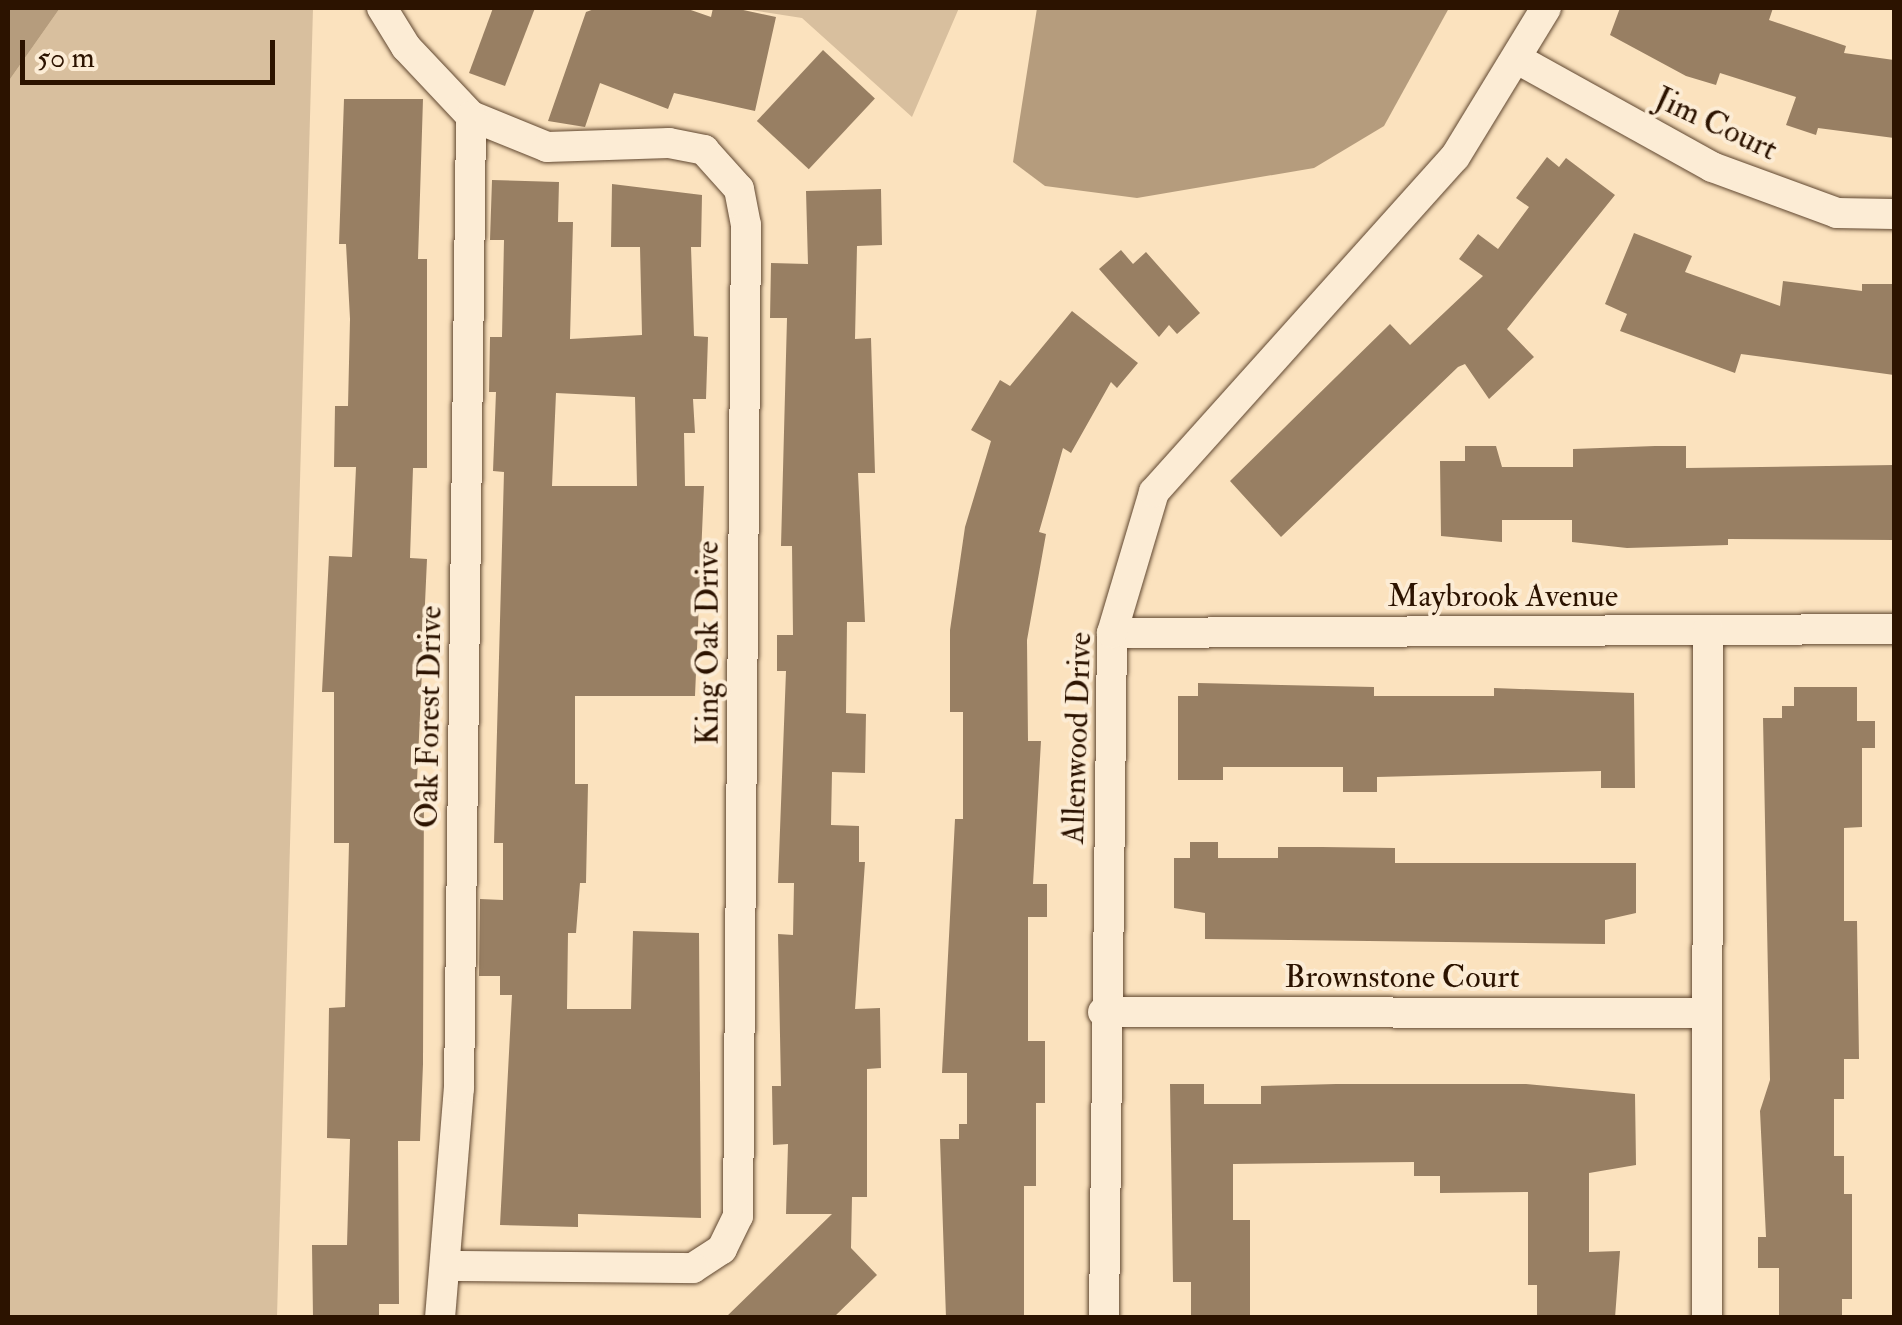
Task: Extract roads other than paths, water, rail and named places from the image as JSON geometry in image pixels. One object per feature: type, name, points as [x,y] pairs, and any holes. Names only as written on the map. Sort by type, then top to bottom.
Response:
[{"type":"street","name":"King Oak Drive","points":[[382,8],[406,47],[471,116],[547,147],[669,143],[704,150],[739,188],[746,245],[738,1216],[722,1249],[693,1268],[449,1266]]},
{"type":"street","name":"Allenwood Drive","points":[[1104,1318],[1103,1012],[1112,634],[1154,492],[1455,157],[1519,60],[1546,8]]},
{"type":"street","name":"Jim Court","points":[[1519,60],[1712,167],[1836,214],[1894,214]]},
{"type":"street","name":"Oak Forest Drive","points":[[440,1318],[449,1266],[459,1088],[471,116]]},
{"type":"street","name":"Maybrook Avenue","points":[[1112,634],[1894,629]]},
{"type":"street","points":[[1707,1318],[1702,1013],[1708,630]]},
{"type":"street","name":"Brownstone Court","points":[[1103,1012],[1702,1013]]}]
